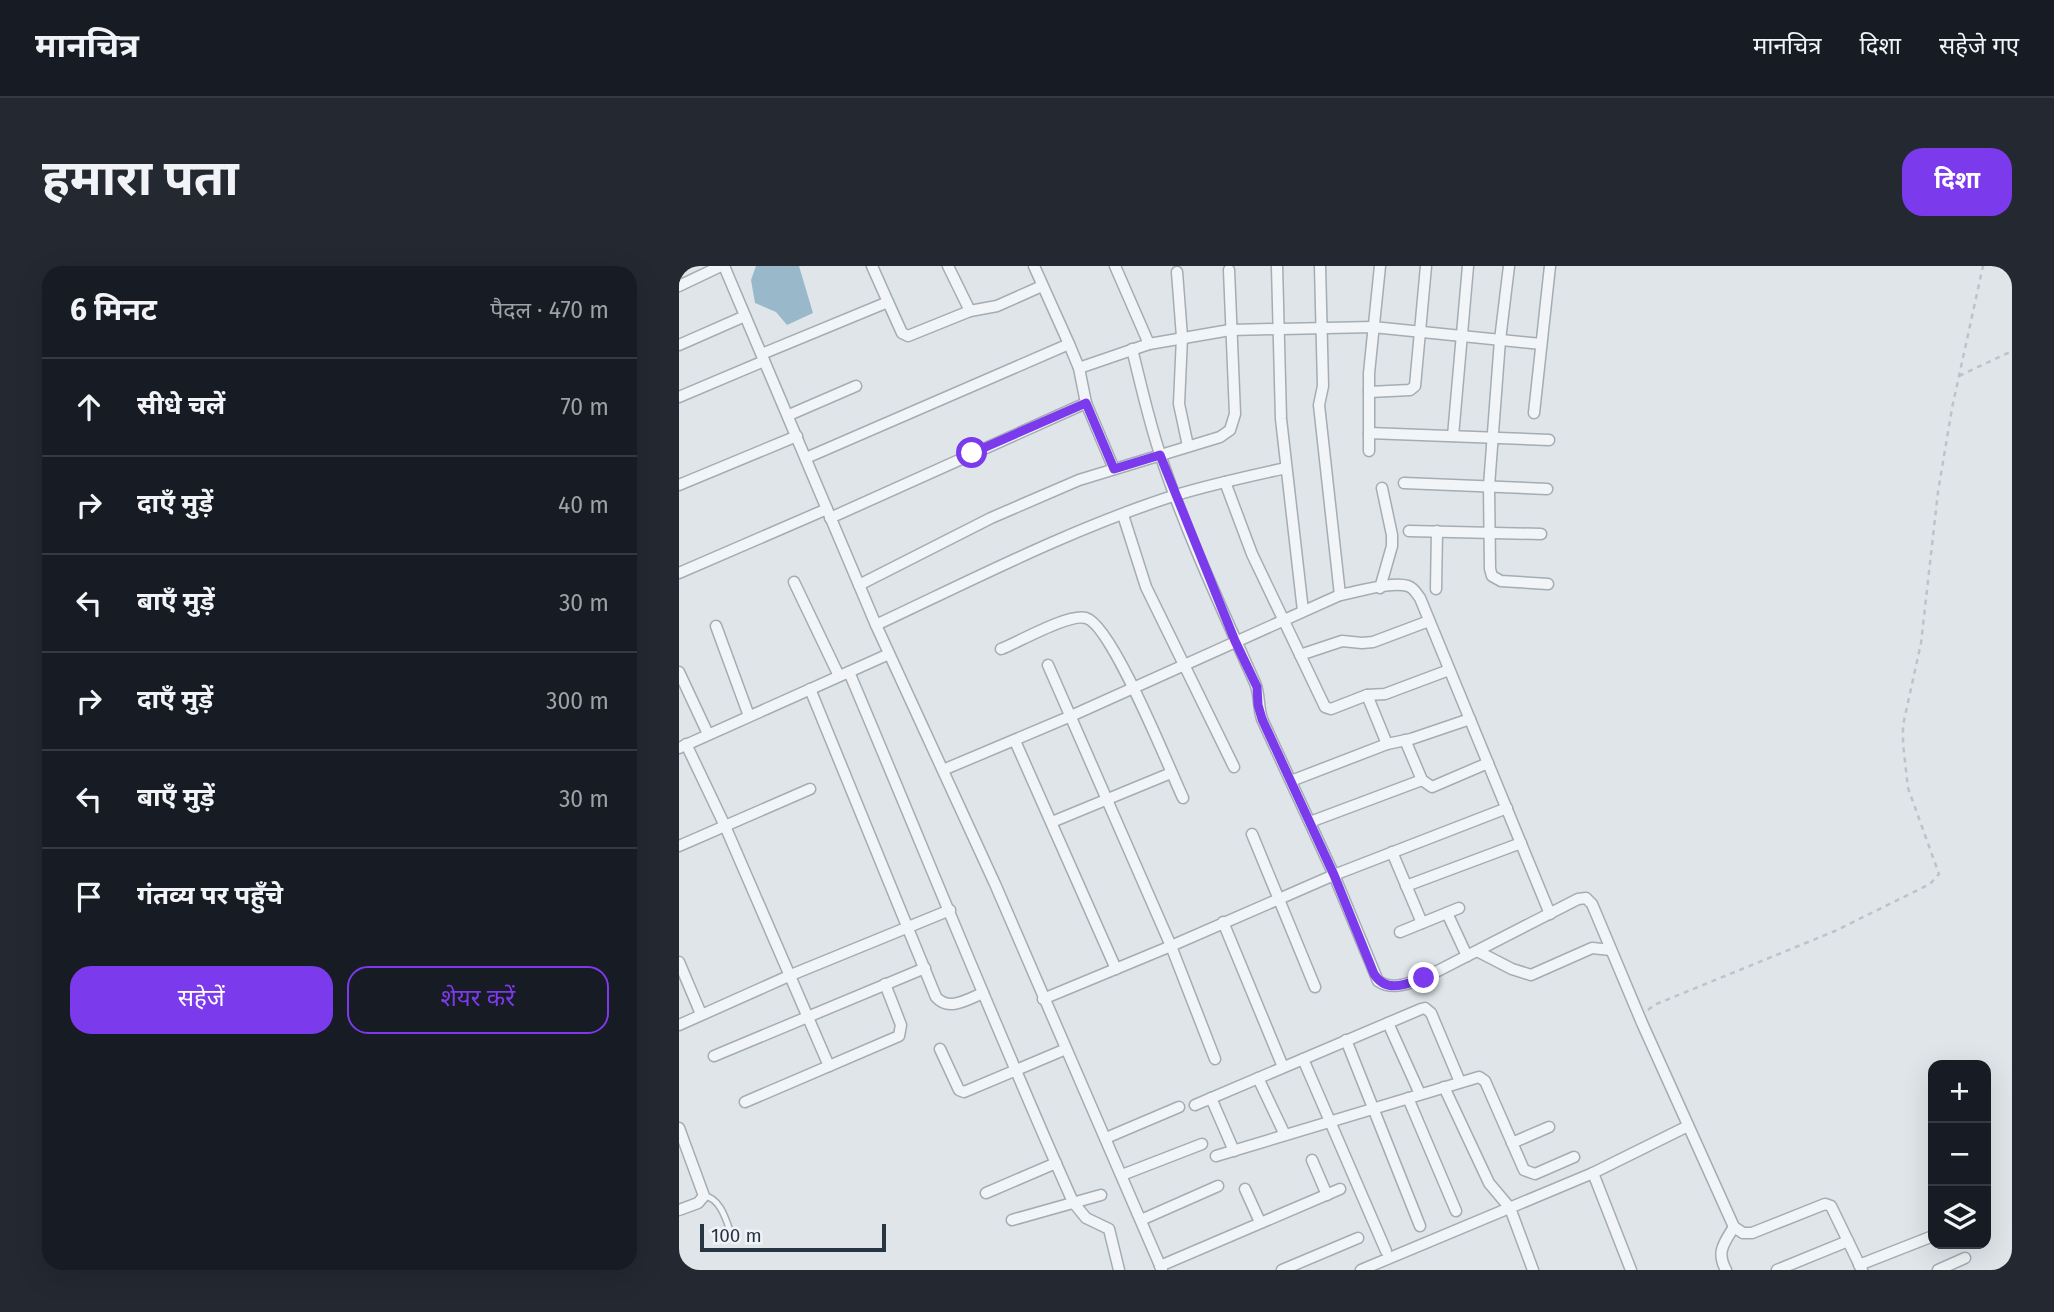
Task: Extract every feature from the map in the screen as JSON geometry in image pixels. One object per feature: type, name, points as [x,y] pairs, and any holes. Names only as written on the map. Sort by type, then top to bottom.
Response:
[{"type":"street","points":[[679,286],[723,266],[789,415],[876,625],[995,884],[1161,1268],[1260,1222],[1340,1189]]},
{"type":"street","points":[[872,266],[902,333],[908,336],[970,311],[997,306],[1042,286]]},
{"type":"street","points":[[948,266],[970,311]]},
{"type":"street","points":[[1034,266],[1079,368],[1086,403],[1114,469]]},
{"type":"street","points":[[1115,266],[1149,344]]},
{"type":"street","points":[[1277,266],[1286,468],[1303,611]]},
{"type":"street","points":[[1320,266],[1324,329],[1323,386],[1319,405],[1340,596]]},
{"type":"street","points":[[1369,451],[1369,392],[1380,266]]},
{"type":"street","points":[[1369,392],[1410,390],[1415,386],[1426,266]]},
{"type":"street","points":[[1453,436],[1468,266]]},
{"type":"street","points":[[1509,266],[1500,340],[1489,486],[1490,569],[1496,580],[1548,584]]},
{"type":"street","points":[[1534,413],[1550,266]]},
{"type":"street","points":[[859,584],[991,518],[1079,480],[1220,437],[1233,426],[1235,414],[1229,270]]},
{"type":"street","points":[[1177,272],[1182,337],[1179,404],[1188,446]]},
{"type":"street","points":[[679,397],[888,302]]},
{"type":"street","points":[[679,345],[745,316]]},
{"type":"street","points":[[1079,368],[1149,344],[1230,330],[1373,327],[1541,344]]},
{"type":"street","points":[[806,458],[1069,344]]},
{"type":"street","points":[[1132,349],[1160,455],[1175,496],[1257,687],[1262,719],[1334,875],[1374,974],[1384,985],[1399,986],[1417,980],[1578,899],[1586,898],[1592,904],[1642,1023],[1734,1227],[1743,1233],[1752,1233],[1825,1204],[1834,1210],[1860,1268],[1928,1238]]},
{"type":"street","points":[[789,415],[856,386]]},
{"type":"street","points":[[679,573],[1086,403]]},
{"type":"street","points":[[1370,433],[1549,440]]},
{"type":"street","points":[[679,485],[797,436]]},
{"type":"street","points":[[876,625],[1058,541],[1123,515],[1175,496],[1286,468]]},
{"type":"street","points":[[1225,482],[1252,554],[1328,709],[1367,695],[1385,694],[1450,670]]},
{"type":"street","points":[[1404,483],[1547,489]]},
{"type":"street","points":[[1380,587],[1392,546],[1382,488]]},
{"type":"street","points":[[1123,515],[1146,587],[1234,767]]},
{"type":"street","points":[[1409,531],[1541,534]]},
{"type":"street","points":[[1436,589],[1437,531]]},
{"type":"street","points":[[794,582],[844,674],[950,910],[1014,1070],[1073,1202],[1086,1218],[1109,1228],[1119,1270]]},
{"type":"street","points":[[943,770],[1015,741],[1340,596],[1380,587],[1411,587],[1420,598],[1550,914]]},
{"type":"street","points":[[1001,649],[1069,619],[1086,618],[1101,630],[1133,687],[1182,797]]},
{"type":"street","points":[[1300,655],[1342,641],[1373,642],[1429,621]]},
{"type":"street","points":[[716,626],[749,716]]},
{"type":"street","points":[[829,1066],[725,826],[683,746],[889,654]]},
{"type":"street","points":[[1048,665],[1171,946],[1215,1059]]},
{"type":"street","points":[[679,672],[708,734]]},
{"type":"street","points":[[810,690],[936,997],[946,1005],[983,993]]},
{"type":"street","points":[[1367,695],[1387,744]]},
{"type":"street","points":[[1291,780],[1387,744],[1470,719]]},
{"type":"street","points":[[1405,740],[1422,780],[1432,787],[1488,763]]},
{"type":"street","points":[[1015,741],[1116,969]]},
{"type":"street","points":[[1052,822],[1171,773]]},
{"type":"street","points":[[1310,822],[1422,780]]},
{"type":"street","points":[[679,846],[810,789]]},
{"type":"street","points":[[1043,999],[1278,898],[1507,808]]},
{"type":"street","points":[[1252,834],[1315,987]]},
{"type":"street","points":[[1406,886],[1521,843]]},
{"type":"street","points":[[1392,852],[1422,923]]},
{"type":"street","points":[[1400,932],[1459,908]]},
{"type":"street","points":[[679,1024],[950,910]]},
{"type":"street","points":[[1447,913],[1471,954],[1531,975],[1592,948],[1611,950]]},
{"type":"street","points":[[1223,922],[1283,1067]]},
{"type":"street","points":[[679,962],[701,1014]]},
{"type":"street","points":[[714,1056],[925,968]]},
{"type":"street","points":[[745,1102],[897,1037],[901,1033],[901,1025],[885,984]]},
{"type":"street","points":[[1195,1105],[1421,1009],[1429,1010],[1460,1082]]},
{"type":"street","points":[[1388,1023],[1420,1094]]},
{"type":"street","points":[[1346,1040],[1420,1226]]},
{"type":"street","points":[[940,1049],[961,1092],[1066,1049]]},
{"type":"street","points":[[1303,1059],[1386,1251]]},
{"type":"street","points":[[1216,1156],[1479,1077],[1485,1081],[1524,1170],[1531,1174],[1574,1157]]},
{"type":"street","points":[[1258,1078],[1285,1135]]},
{"type":"street","points":[[1444,1087],[1489,1182],[1510,1208],[1534,1270]]},
{"type":"street","points":[[1211,1098],[1234,1151]]},
{"type":"street","points":[[1408,1098],[1456,1211]]},
{"type":"street","points":[[1106,1138],[1179,1107]]},
{"type":"street","points":[[1361,1270],[1593,1173],[1688,1126]]},
{"type":"street","points":[[1512,1143],[1549,1127]]},
{"type":"street","points":[[679,1128],[703,1196],[698,1202],[679,1210]]},
{"type":"street","points":[[1122,1175],[1202,1144]]},
{"type":"street","points":[[1312,1160],[1327,1195]]},
{"type":"street","points":[[986,1193],[1056,1163]]},
{"type":"street","points":[[1593,1173],[1631,1270]]},
{"type":"street","points":[[1141,1220],[1218,1185]]},
{"type":"street","points":[[1245,1189],[1260,1222]]},
{"type":"street","points":[[1012,1220],[1101,1195]]},
{"type":"street","points":[[1726,1270],[1719,1256],[1720,1249],[1734,1227]]},
{"type":"street","points":[[1282,1270],[1358,1238]]},
{"type":"street","points":[[1777,1270],[1848,1241]]},
{"type":"street","points":[[1938,1270],[1965,1258]]},
{"type":"lane","points":[[703,1196],[710,1197],[717,1203],[733,1239]]},
{"type":"path","points":[[1642,1023],[1648,1010],[1654,1005],[1835,931],[1938,878],[1939,869],[1908,788],[1903,725],[1921,643],[1938,492],[1983,266]]},
{"type":"path","points":[[1959,376],[2012,351]]},
{"type":"water","points":[[756,266],[799,266],[813,313],[787,325],[776,312],[755,303],[751,280]]},
{"type":"route","points":[[972,453],[1086,403],[1114,469],[1160,455],[1235,641],[1257,687],[1262,719],[1334,875],[1374,974],[1378,981],[1389,986],[1399,986],[1424,978]]}]
